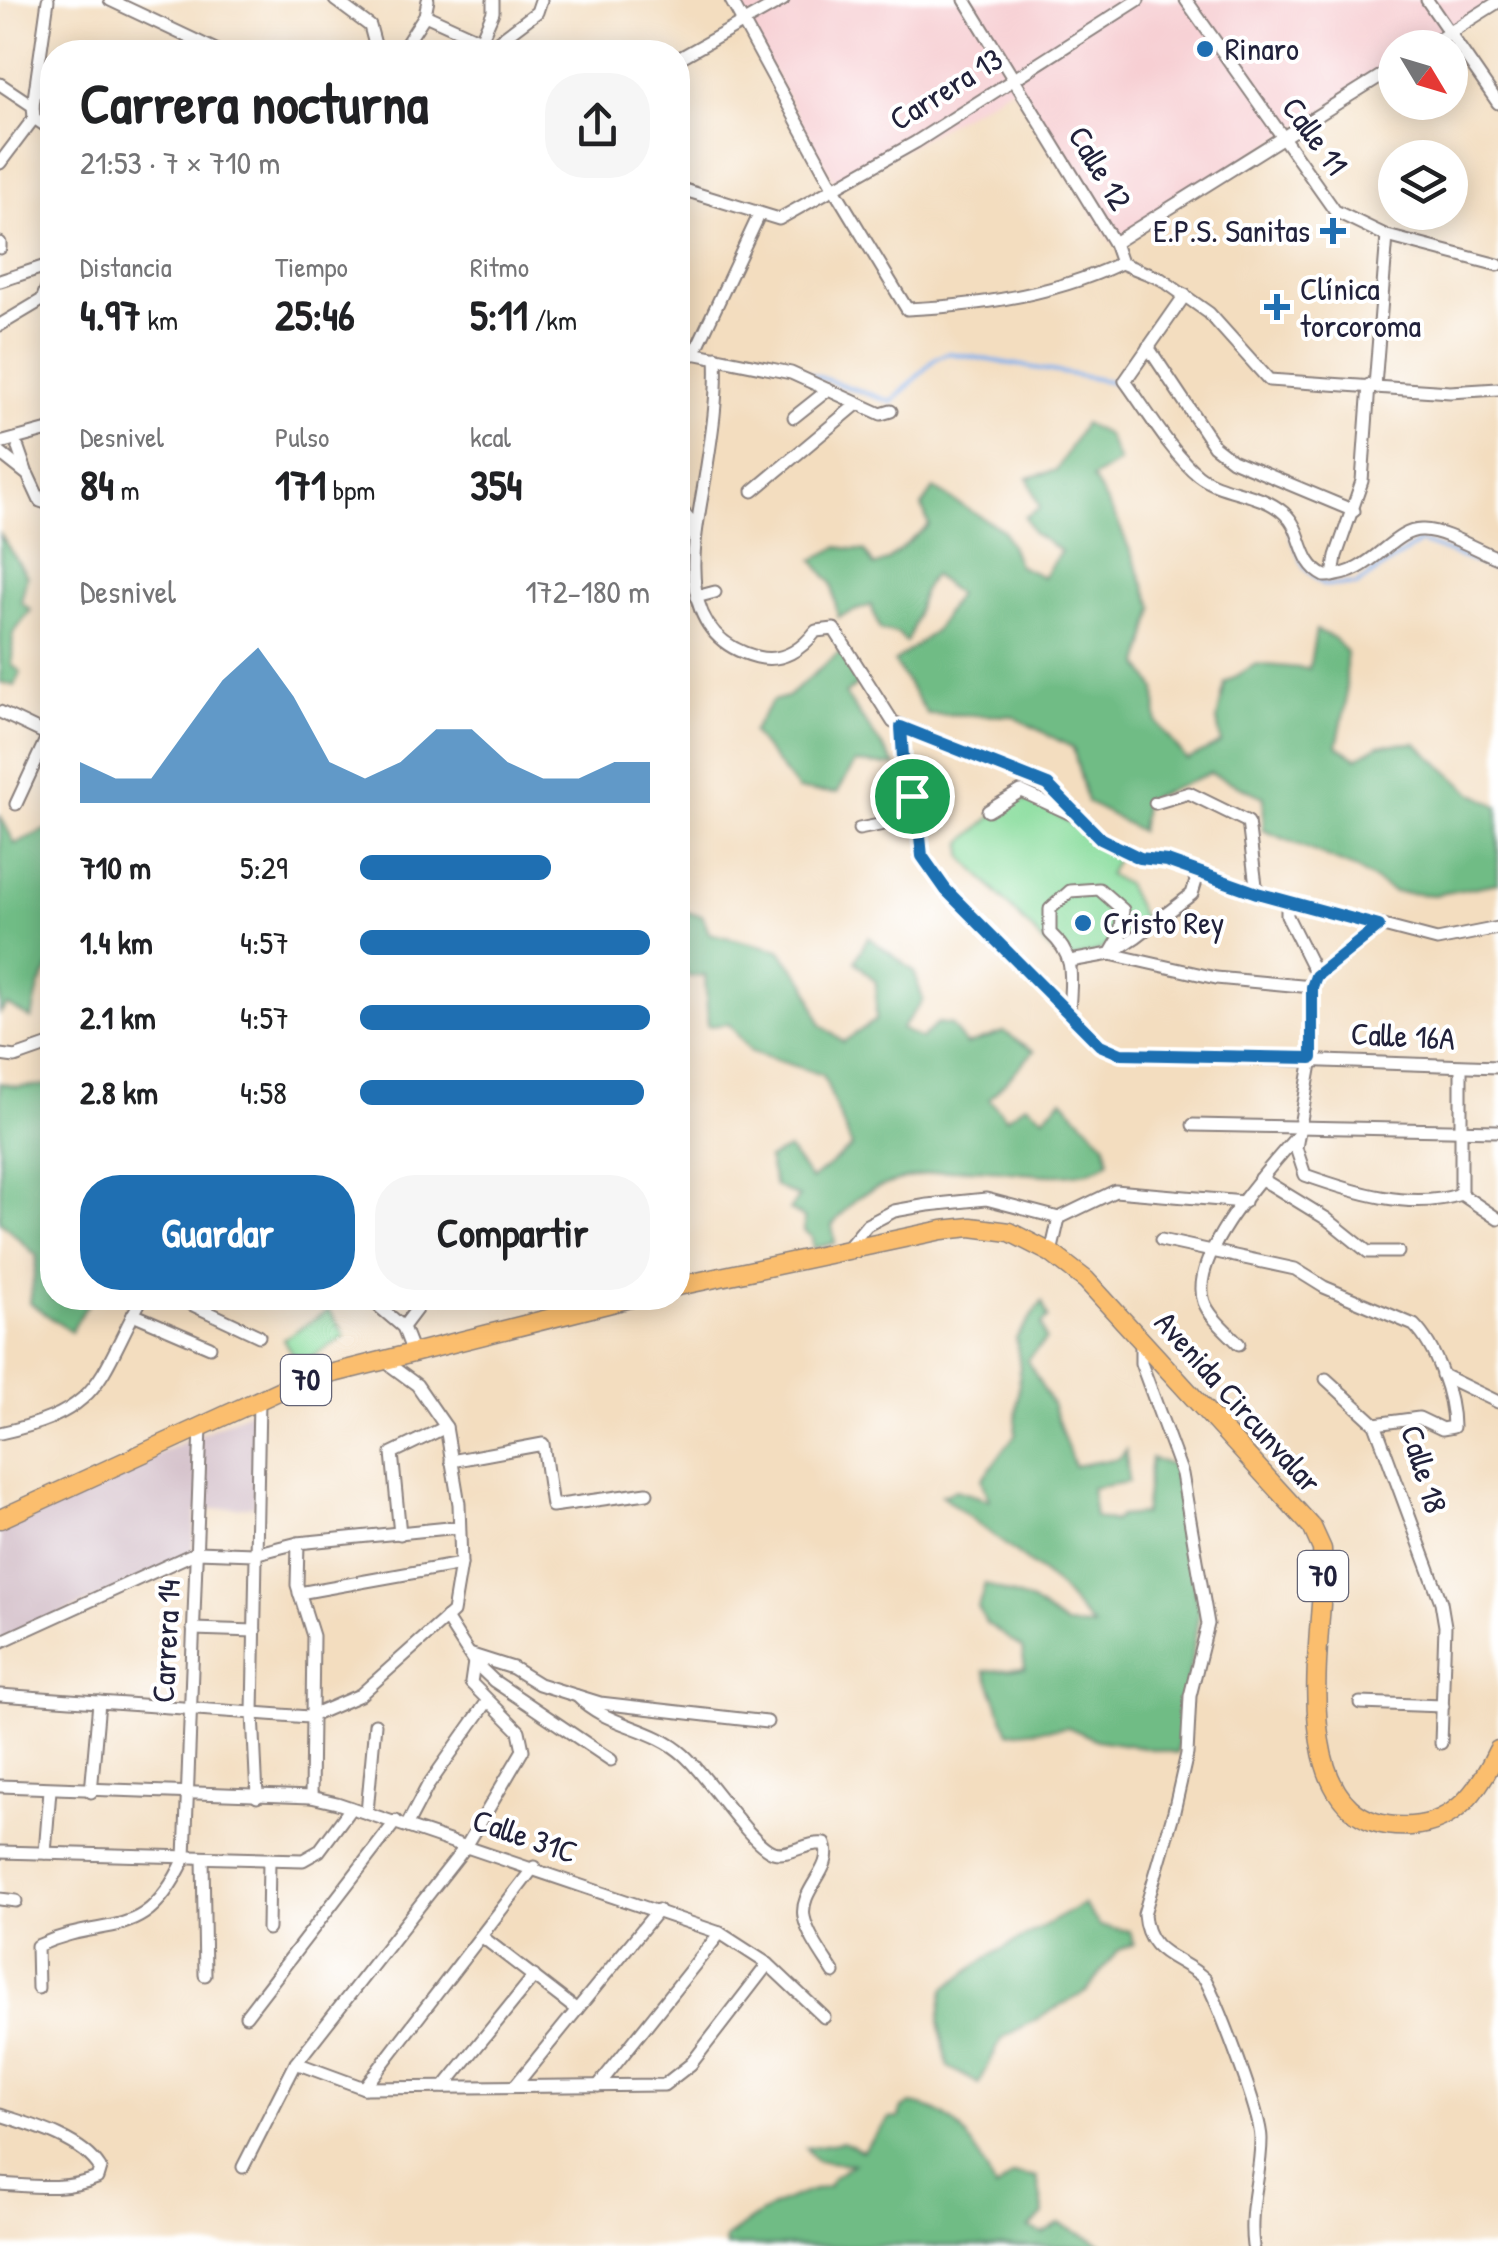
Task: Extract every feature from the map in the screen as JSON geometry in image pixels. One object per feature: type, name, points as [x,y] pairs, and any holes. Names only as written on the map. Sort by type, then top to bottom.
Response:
[{"type":"main road","name":"Avenida Circunvalar","points":[[690,1284],[971,1227],[1010,1232],[1051,1253],[1086,1280],[1312,1526],[1322,1549],[1323,1574],[1318,1746],[1332,1788],[1353,1809],[1380,1823],[1400,1826],[1437,1822],[1469,1799],[1498,1750]]},
{"type":"main road","name":"70","points":[[0,1519],[298,1382],[580,1310]]},
{"type":"street","points":[[43,40],[48,0]]},
{"type":"street","points":[[110,0],[195,40]]},
{"type":"street","points":[[335,0],[370,26],[374,40]]},
{"type":"street","points":[[409,40],[426,15],[428,0]]},
{"type":"street","points":[[480,40],[493,12],[493,0]]},
{"type":"street","points":[[500,40],[537,12],[541,0]]},
{"type":"street","points":[[732,0],[833,186],[908,309],[1039,291],[1088,279],[1122,263]]},
{"type":"street","points":[[690,53],[783,0]]},
{"type":"street","name":"Calle 12","points":[[965,0],[1114,243],[1122,263],[1209,312],[1269,380],[1450,392],[1498,389]]},
{"type":"street","name":"Carrera 13","points":[[758,215],[779,219],[1014,80],[1138,0]]},
{"type":"street","name":"Calle 11","points":[[1186,0],[1335,211],[1387,236],[1498,265]]},
{"type":"street","points":[[1427,0],[1449,30]]},
{"type":"street","points":[[1453,30],[1498,2]]},
{"type":"street","points":[[426,15],[467,40]]},
{"type":"street","points":[[1468,58],[1498,102]]},
{"type":"street","points":[[0,163],[33,112],[40,60]]},
{"type":"street","points":[[1114,243],[1378,78]]},
{"type":"street","points":[[0,84],[40,119]]},
{"type":"street","points":[[690,192],[758,215],[694,354]]},
{"type":"street","points":[[1334,576],[1336,556],[1362,481],[1387,236]]},
{"type":"street","points":[[0,281],[40,268]]},
{"type":"street","points":[[1185,296],[1124,382],[1198,475],[1270,502],[1295,526],[1308,564],[1325,576],[1358,571],[1407,533],[1423,530],[1498,558]]},
{"type":"street","points":[[0,325],[40,301]]},
{"type":"street","points":[[1148,347],[1214,446],[1232,460],[1354,511]]},
{"type":"street","points":[[690,353],[791,373],[856,405],[881,414],[890,410]]},
{"type":"street","points":[[716,357],[716,398],[692,574],[706,622],[729,643],[755,656],[787,655],[805,645],[816,631],[834,630],[901,727],[1048,785],[1101,839],[1140,858],[1436,940],[1498,928]]},
{"type":"street","points":[[794,417],[828,390]]},
{"type":"street","points":[[753,491],[856,405]]},
{"type":"street","points":[[0,443],[40,432]]},
{"type":"street","points":[[18,448],[40,500]]},
{"type":"street","points":[[0,453],[28,475]]},
{"type":"street","points":[[690,522],[694,545]]},
{"type":"street","points":[[690,546],[694,545]]},
{"type":"street","points":[[696,596],[715,592]]},
{"type":"street","points":[[0,712],[40,731]]},
{"type":"street","name":"Calle 16A","points":[[901,727],[904,772],[918,817],[922,856],[946,890],[1100,1045],[1121,1054],[1498,1067]]},
{"type":"street","points":[[16,804],[40,752]]},
{"type":"street","points":[[988,811],[1021,791],[1075,816]]},
{"type":"street","points":[[1155,802],[1189,794],[1248,822],[1257,893]]},
{"type":"street","points":[[859,830],[918,817]]},
{"type":"street","points":[[1110,954],[1192,894],[1196,881],[1193,870]]},
{"type":"street","points":[[1069,1015],[1070,961],[1066,949],[1050,932],[1050,910],[1070,891],[1099,889],[1122,910],[1120,938],[1110,954]]},
{"type":"street","points":[[1287,899],[1287,916],[1314,981],[1312,1058],[1303,1129],[1296,1148],[1305,1176],[1360,1195],[1442,1201],[1462,1194]]},
{"type":"street","points":[[1070,961],[1110,954],[1216,978],[1314,981],[1379,926]]},
{"type":"street","points":[[0,1055],[16,1058],[40,1049]]},
{"type":"street","points":[[1461,1067],[1462,1194]]},
{"type":"street","points":[[1193,1124],[1498,1131]]},
{"type":"street","points":[[1239,1344],[1203,1300],[1202,1281],[1212,1250],[1260,1178],[1303,1129]]},
{"type":"street","points":[[1260,1178],[1327,1219],[1368,1252],[1398,1252]]},
{"type":"street","points":[[844,1252],[867,1225],[894,1211],[928,1204],[986,1199],[1059,1218],[1115,1191],[1244,1202]]},
{"type":"street","points":[[1462,1194],[1498,1219]]},
{"type":"street","points":[[1051,1253],[1059,1218]]},
{"type":"street","name":"Calle 18","points":[[1161,1240],[1295,1269],[1324,1287],[1414,1325],[1424,1335],[1442,1375],[1453,1428],[1442,1429],[1418,1418],[1376,1424],[1441,1602],[1445,1626],[1441,1744]]},
{"type":"street","points":[[0,1433],[33,1426],[72,1407],[98,1385],[135,1310]]},
{"type":"street","points":[[217,1310],[259,1336]]},
{"type":"street","points":[[382,1310],[403,1327],[412,1350]]},
{"type":"street","points":[[403,1327],[416,1310]]},
{"type":"street","points":[[133,1314],[210,1346]]},
{"type":"street","points":[[1141,1340],[1141,1363],[1176,1449],[1208,1624],[1190,1696],[1187,1754],[1144,1914],[1145,1934],[1169,1958],[1189,1964],[1206,1979],[1258,2116],[1260,2164],[1249,2215],[1252,2246]]},
{"type":"street","points":[[0,1695],[190,1706],[309,1718],[360,1695],[450,1615],[461,1564],[446,1428],[434,1404],[417,1385],[382,1358]]},
{"type":"street","points":[[1442,1375],[1498,1402]]},
{"type":"street","points":[[1326,1379],[1376,1424]]},
{"type":"street","points":[[258,1797],[253,1713],[259,1400]]},
{"type":"street","name":"Carrera 14","points":[[185,1858],[201,1427]]},
{"type":"street","points":[[400,1534],[392,1453],[446,1428]]},
{"type":"street","points":[[452,1462],[543,1444],[552,1506],[647,1494]]},
{"type":"street","points":[[0,1642],[197,1552],[254,1554],[298,1543],[459,1527]]},
{"type":"street","points":[[298,1543],[299,1593],[314,1636],[310,1797]]},
{"type":"street","points":[[299,1593],[461,1564]]},
{"type":"street","points":[[450,1615],[471,1658],[510,1693],[611,1760]]},
{"type":"street","points":[[193,1629],[255,1632]]},
{"type":"street","points":[[471,1658],[577,1696],[620,1706],[767,1722]]},
{"type":"street","points":[[242,2167],[296,2063],[467,1845],[522,1750],[519,1731],[471,1683],[471,1658]]},
{"type":"street","points":[[577,1696],[600,1715],[638,1727],[674,1746],[762,1846],[784,1853],[825,1844],[825,1863],[804,1900],[804,1918],[834,1973]]},
{"type":"street","points":[[91,1792],[99,1702]]},
{"type":"street","points":[[246,2016],[402,1823],[488,1702]]},
{"type":"street","points":[[1360,1703],[1442,1706]]},
{"type":"street","points":[[366,1812],[375,1724]]},
{"type":"street","name":"Calle 31C","points":[[0,1786],[310,1797],[366,1812],[720,1933],[768,1964],[824,2017]]},
{"type":"street","points":[[46,1853],[50,1790]]},
{"type":"street","points":[[0,1852],[303,1860],[319,1851],[351,1808]]},
{"type":"street","points":[[38,1988],[37,1946],[126,1925],[149,1912],[170,1890],[185,1858]]},
{"type":"street","points":[[204,1858],[206,1976]]},
{"type":"street","points":[[268,1929],[270,1859]]},
{"type":"street","points":[[364,2088],[534,1868]]},
{"type":"street","points":[[0,1900],[16,1901]]},
{"type":"street","points":[[515,2086],[658,1910]]},
{"type":"street","points":[[598,2086],[720,1933]]},
{"type":"street","points":[[482,1936],[577,2010]]},
{"type":"street","points":[[296,2063],[364,2088],[664,2085],[674,2080],[768,1964]]},
{"type":"street","points":[[444,2087],[534,1976]]},
{"type":"street","points":[[0,2115],[93,2156],[100,2168],[97,2178],[84,2183],[51,2188],[0,2184]]},
{"type":"shaded area","points":[[733,0],[1498,0],[1451,30],[1378,30],[1378,77],[1112,243],[1012,87],[837,187]]},
{"type":"shaded area","points":[[255,1409],[255,1506],[196,1511],[191,1557],[0,1641],[0,1527]]},
{"type":"green space","points":[[1084,423],[1107,435],[1119,462],[1093,478],[1118,522],[1154,608],[1140,665],[1156,689],[1157,722],[1187,760],[1221,743],[1217,720],[1225,683],[1256,664],[1309,669],[1316,630],[1334,638],[1346,652],[1346,702],[1337,746],[1357,758],[1379,745],[1416,743],[1471,792],[1498,806],[1498,883],[1434,895],[1394,892],[1356,869],[1263,830],[1264,797],[1210,773],[1145,800],[1140,831],[1087,802],[1073,748],[1012,716],[927,714],[894,662],[935,631],[957,594],[933,575],[923,591],[906,643],[898,634],[880,630],[871,605],[838,617],[832,584],[813,560],[838,547],[865,551],[874,566],[887,561],[929,525],[922,506],[934,489],[1003,530],[1019,566],[1043,577],[1061,551],[1033,533],[1025,517],[1040,508],[1028,478],[1057,470]]},
{"type":"green space","points":[[0,534],[27,576],[21,602],[31,610],[13,634],[12,665],[21,672],[15,686],[0,682]]},
{"type":"green space","points":[[841,651],[862,681],[845,694],[896,766],[855,763],[837,793],[798,790],[752,732],[772,701],[787,697]]},
{"type":"green space","points":[[1022,800],[1039,802],[1118,855],[1108,875],[1126,884],[1145,923],[1097,952],[1062,962],[963,857],[963,842],[1002,808]]},
{"type":"green space","points":[[0,815],[15,844],[40,833],[40,985],[32,1019],[7,1005],[0,1013]]},
{"type":"green space","points":[[690,913],[702,915],[709,933],[780,950],[806,983],[821,1025],[843,1042],[876,1020],[876,982],[855,961],[868,937],[914,971],[923,1000],[901,1029],[921,1039],[938,1023],[951,1025],[966,1045],[1004,1032],[1034,1051],[989,1099],[1006,1118],[1026,1104],[1044,1117],[1062,1099],[1105,1143],[1109,1160],[1096,1169],[1061,1175],[965,1169],[896,1182],[855,1200],[832,1225],[835,1243],[813,1248],[812,1237],[804,1231],[804,1218],[790,1210],[799,1197],[775,1186],[768,1159],[788,1149],[811,1180],[852,1147],[823,1075],[751,1052],[729,1024],[708,1026],[705,975],[690,977]]},
{"type":"green space","points":[[0,1083],[40,1086],[40,1310],[84,1310],[71,1332],[30,1303],[37,1256],[0,1221]]},
{"type":"green space","points":[[1042,1302],[1048,1318],[1041,1325],[1046,1340],[1027,1360],[1052,1404],[1074,1466],[1119,1458],[1126,1450],[1128,1482],[1091,1488],[1095,1517],[1113,1522],[1120,1516],[1144,1514],[1151,1458],[1173,1466],[1199,1612],[1177,1753],[1097,1740],[1068,1727],[1009,1733],[985,1671],[1025,1668],[1022,1648],[986,1623],[978,1607],[985,1584],[1032,1602],[1066,1626],[1093,1627],[1055,1583],[941,1495],[956,1490],[989,1500],[982,1479],[1015,1435],[1020,1368],[1016,1338]]},
{"type":"green space","points":[[329,1310],[345,1336],[299,1365],[283,1339]]},
{"type":"green space","points":[[1083,1904],[1100,1926],[1130,1931],[1134,1944],[1117,1951],[1086,1992],[1002,2038],[979,2084],[948,2067],[939,2021],[944,1989],[990,1956]]},
{"type":"green space","points":[[911,2104],[943,2114],[955,2124],[974,2147],[996,2190],[1012,2175],[1037,2177],[1044,2215],[1029,2228],[1043,2234],[1059,2224],[1106,2246],[726,2246],[725,2239],[748,2222],[787,2200],[828,2187],[832,2178],[853,2164],[816,2161],[806,2148],[843,2142],[862,2151],[890,2119],[899,2118],[901,2109]]},
{"type":"waterway","points":[[801,371],[892,402],[936,358],[949,353],[1114,382],[1125,391]]},
{"type":"waterway","points":[[1290,531],[1305,568],[1324,585],[1356,585],[1420,542],[1498,571]]},
{"type":"place","name":"Rinaro","points":[[1205,49]]},
{"type":"place","name":"E.P.S. Sanitas","points":[[1333,231]]},
{"type":"place","name":"Clínica torcoroma","points":[[1277,307]]},
{"type":"place","name":"Cristo Rey","points":[[1083,923]]},
{"type":"route","points":[[901,727],[1048,785],[1101,839],[1140,858],[1167,861],[1257,893],[1322,907],[1379,926],[1316,976],[1312,987],[1312,1058],[1121,1054],[1100,1045],[946,890],[922,856],[912,796],[904,772],[901,727]]}]
